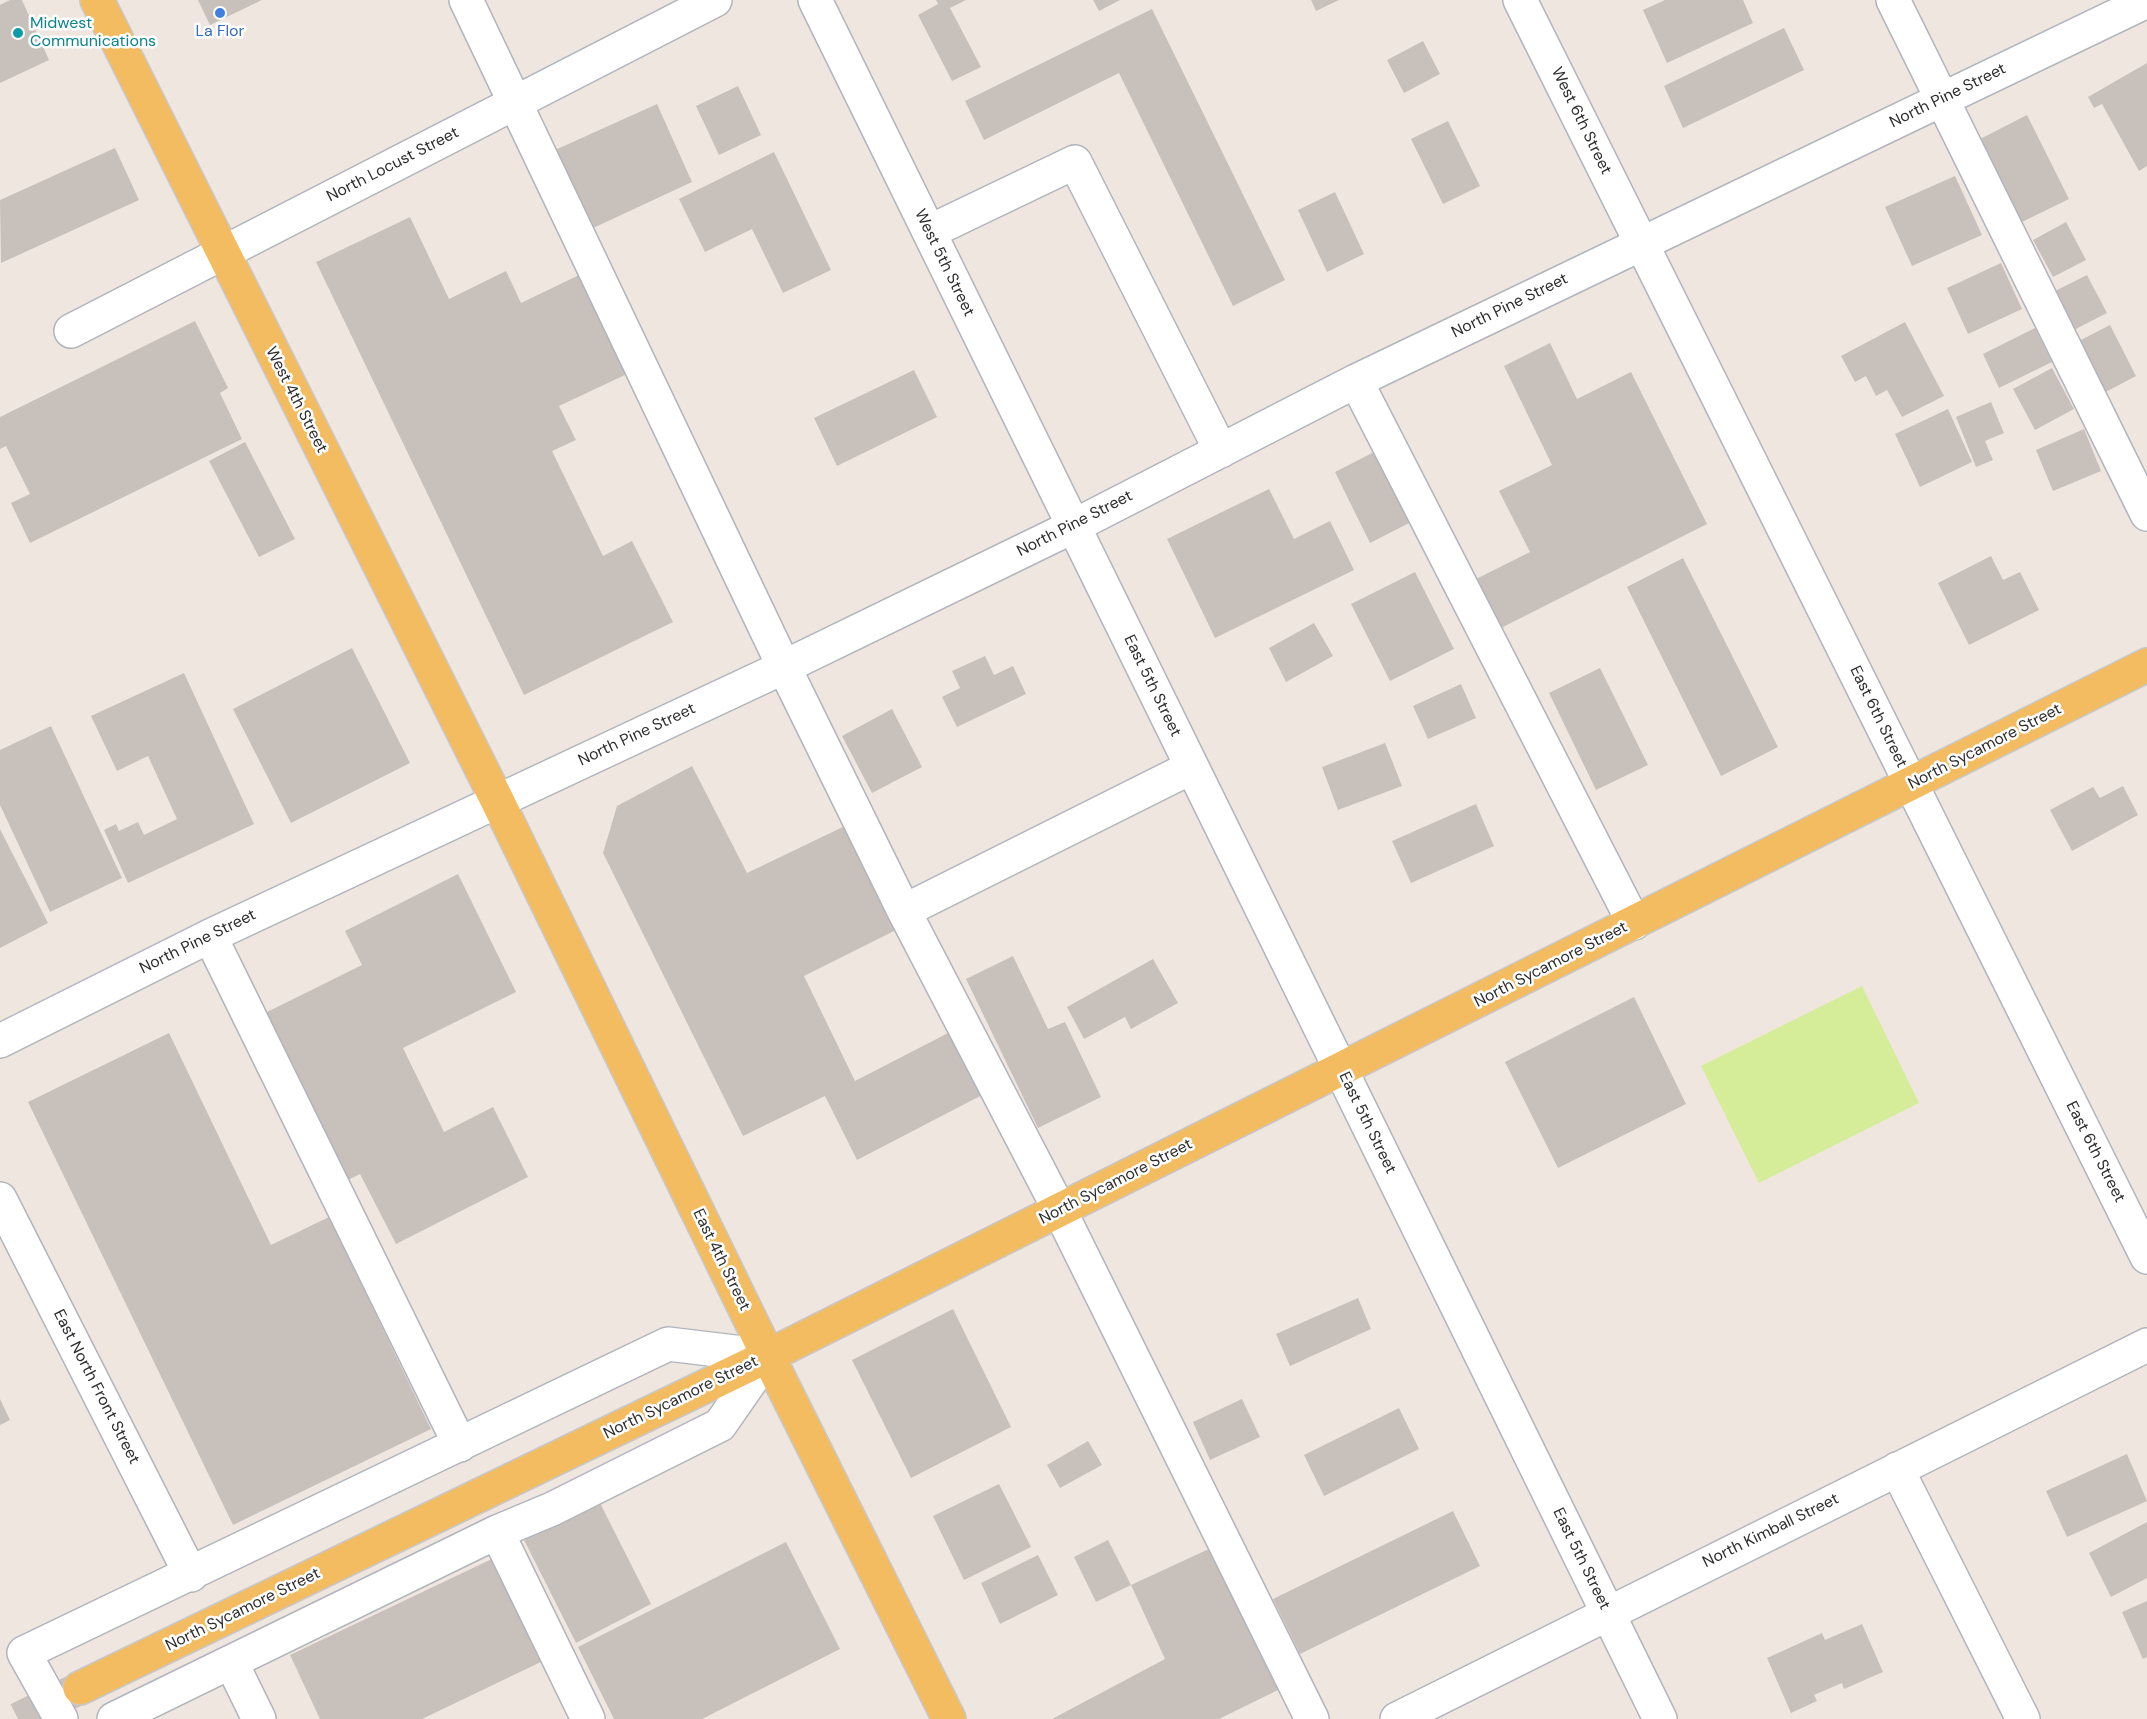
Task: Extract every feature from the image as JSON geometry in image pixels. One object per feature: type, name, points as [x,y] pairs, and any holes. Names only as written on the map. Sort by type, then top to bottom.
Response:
[{"type":"main road","name":"West 4th Street","points":[[97,0],[497,800]]},
{"type":"main road","name":"North Sycamore Street","points":[[80,1688],[768,1356],[2147,665]]},
{"type":"main road","name":"East 4th Street","points":[[497,800],[948,1719]]},
{"type":"street","points":[[466,0],[517,102],[784,667],[904,911],[1059,1210],[1312,1719]]},
{"type":"street","name":"North Locust Street","points":[[71,331],[715,0]]},
{"type":"street","name":"West 5th Street","points":[[815,0],[1074,526]]},
{"type":"street","name":"West 6th Street","points":[[1520,0],[1641,242]]},
{"type":"street","points":[[1893,0],[2147,514]]},
{"type":"street","name":"North Pine Street","points":[[0,1041],[210,936],[784,667],[1074,526],[1356,381],[2147,0]]},
{"type":"street","points":[[929,232],[1075,162],[1221,451]]},
{"type":"street","name":"East 6th Street","points":[[1641,242],[2147,1257]]},
{"type":"street","points":[[1356,381],[1634,923]]},
{"type":"street","name":"East 5th Street","points":[[1074,526],[1660,1719]]},
{"type":"street","points":[[904,911],[1192,767]]},
{"type":"street","points":[[210,936],[460,1445]]},
{"type":"street","name":"East North Front Street","points":[[0,1199],[191,1575]]},
{"type":"street","points":[[61,1719],[24,1653],[191,1575],[668,1344],[768,1356],[720,1425],[552,1509],[496,1532],[114,1719]]},
{"type":"street","name":"North Kimball Street","points":[[1397,1719],[2147,1345]]},
{"type":"street","points":[[1897,1469],[2024,1719]]},
{"type":"street","points":[[496,1532],[588,1719]]},
{"type":"street","points":[[231,1662],[259,1719]]},
{"type":"green space","points":[[1862,986],[1919,1103],[1759,1183],[1701,1066]]},
{"type":"building","name":"Midwest Communications","points":[[10,0],[22,0],[49,60],[0,83],[0,5]]},
{"type":"building","name":"La Flor","points":[[198,0],[262,0],[210,25]]},
{"type":"building","points":[[936,0],[966,0],[950,8],[981,67],[952,81],[918,15],[938,4]]},
{"type":"building","points":[[1093,0],[1120,0],[1099,11]]},
{"type":"building","points":[[1311,0],[1339,0],[1316,11]]},
{"type":"building","points":[[1665,0],[1743,0],[1753,23],[1667,63],[1643,10]]},
{"type":"building","points":[[1152,9],[1285,280],[1233,306],[1119,73],[984,140],[965,101]]},
{"type":"building","points":[[1784,28],[1804,70],[1683,128],[1664,86]]},
{"type":"building","points":[[1423,41],[1440,74],[1404,93],[1387,60]]},
{"type":"building","points":[[2147,63],[2147,166],[2139,171],[2102,104],[2094,108],[2088,97]]},
{"type":"building","points":[[738,86],[761,135],[719,155],[696,106]]},
{"type":"building","points":[[657,104],[692,182],[591,229],[555,150]]},
{"type":"building","points":[[2027,115],[2069,199],[2022,222],[1980,139]]},
{"type":"building","points":[[1448,121],[1480,186],[1443,204],[1411,139]]},
{"type":"building","points":[[115,148],[139,200],[1,263],[0,200]]},
{"type":"building","points":[[774,152],[831,270],[783,293],[752,229],[705,252],[679,199]]},
{"type":"building","points":[[1955,176],[1982,235],[1912,266],[1885,207]]},
{"type":"building","points":[[1335,192],[1364,254],[1327,272],[1298,210]]},
{"type":"building","points":[[410,217],[449,299],[506,271],[521,303],[579,275],[627,374],[559,406],[576,440],[552,451],[603,556],[632,541],[673,622],[524,695],[316,262]]},
{"type":"building","points":[[2066,222],[2086,260],[2053,277],[2033,240]]},
{"type":"building","points":[[2001,263],[2022,309],[1968,334],[1947,288]]},
{"type":"building","points":[[2087,275],[2107,313],[2068,333],[2049,294]]},
{"type":"building","points":[[195,321],[228,388],[220,393],[242,439],[30,543],[11,503],[30,494],[6,446],[0,449],[0,417]]},
{"type":"building","points":[[1905,322],[1944,396],[1902,417],[1887,390],[1876,396],[1866,376],[1855,382],[1841,356]]},
{"type":"building","points":[[2110,325],[2136,376],[2100,395],[2073,344]]},
{"type":"building","points":[[2035,328],[2052,362],[1999,388],[1983,354]]},
{"type":"building","points":[[1550,343],[1577,399],[1631,372],[1707,524],[1501,628],[1476,579],[1530,552],[1499,491],[1552,465],[1504,366]]},
{"type":"building","points":[[2052,368],[2074,409],[2035,430],[2013,389]]},
{"type":"building","points":[[914,370],[937,417],[837,466],[814,418]]},
{"type":"building","points":[[1991,402],[2004,433],[1985,441],[1993,460],[1976,467],[1956,417]]},
{"type":"building","points":[[1948,409],[1972,462],[1920,487],[1895,434]]},
{"type":"building","points":[[2084,429],[2101,471],[2053,491],[2036,450]]},
{"type":"building","points":[[245,442],[295,539],[259,557],[209,461]]},
{"type":"building","points":[[1380,449],[1415,520],[1370,543],[1335,472]]},
{"type":"building","points":[[1269,489],[1294,539],[1330,521],[1354,570],[1215,638],[1167,539]]},
{"type":"building","points":[[1991,556],[2003,580],[2020,572],[2039,610],[1969,645],[1938,583]]},
{"type":"building","points":[[1683,558],[1778,747],[1721,776],[1627,587]]},
{"type":"building","points":[[1415,572],[1454,649],[1390,681],[1351,604]]},
{"type":"building","points":[[1314,623],[1333,656],[1286,682],[1269,648]]},
{"type":"building","points":[[352,648],[410,763],[291,823],[233,709]]},
{"type":"building","points":[[985,656],[994,675],[1013,666],[1026,694],[957,727],[942,697],[960,688],[952,671]]},
{"type":"building","points":[[1600,668],[1648,765],[1596,790],[1549,693]]},
{"type":"building","points":[[184,673],[254,824],[128,883],[104,830],[116,824],[119,831],[138,822],[144,835],[177,819],[148,756],[117,771],[91,716]]},
{"type":"building","points":[[1461,684],[1476,718],[1428,739],[1413,706]]},
{"type":"building","points":[[892,709],[922,767],[872,793],[842,736]]},
{"type":"building","points":[[51,726],[122,878],[50,912],[0,805],[0,750]]},
{"type":"building","points":[[1385,743],[1402,786],[1338,810],[1322,767]]},
{"type":"building","points":[[692,766],[747,873],[849,824],[900,928],[804,976],[855,1081],[954,1030],[986,1093],[857,1160],[825,1096],[743,1136],[603,853],[617,806]]},
{"type":"building","points":[[2123,786],[2138,815],[2072,851],[2050,810],[2093,787],[2100,798]]},
{"type":"building","points":[[1476,804],[1494,846],[1411,883],[1392,841]]},
{"type":"building","points":[[0,829],[48,923],[0,948]]},
{"type":"building","points":[[458,874],[516,992],[403,1048],[444,1132],[493,1107],[528,1177],[396,1244],[360,1174],[348,1180],[265,1013],[362,965],[345,931]]},
{"type":"building","points":[[1013,956],[1048,1029],[1065,1022],[1101,1097],[1038,1128],[966,979]]},
{"type":"building","points":[[1153,959],[1178,1003],[1131,1029],[1125,1017],[1084,1039],[1067,1007]]},
{"type":"building","points":[[1634,997],[1686,1104],[1558,1168],[1505,1062]]},
{"type":"building","points":[[169,1033],[271,1245],[329,1217],[431,1429],[233,1525],[28,1102]]},
{"type":"building","points":[[1358,1298],[1371,1329],[1290,1366],[1276,1334]]},
{"type":"building","points":[[953,1309],[1011,1427],[911,1478],[852,1360]]},
{"type":"building","points":[[0,1399],[10,1420],[0,1425]]},
{"type":"building","points":[[1242,1399],[1260,1437],[1210,1460],[1193,1422]]},
{"type":"building","points":[[1399,1408],[1419,1449],[1324,1496],[1304,1455]]},
{"type":"building","points":[[1088,1441],[1102,1465],[1060,1488],[1047,1465]]},
{"type":"building","points":[[2127,1454],[2147,1501],[2067,1537],[2046,1491]]},
{"type":"building","points":[[999,1484],[1031,1547],[964,1580],[933,1516]]},
{"type":"building","points":[[599,1501],[651,1604],[576,1643],[524,1540]]},
{"type":"building","points":[[1453,1511],[1480,1566],[1300,1654],[1273,1599]]},
{"type":"building","points":[[2147,1522],[2147,1578],[2111,1597],[2089,1553]]},
{"type":"building","points":[[1108,1540],[1131,1585],[1096,1602],[1074,1557]]},
{"type":"building","points":[[786,1542],[840,1649],[702,1719],[614,1719],[578,1647]]},
{"type":"building","points":[[1211,1548],[1278,1690],[1219,1719],[1052,1719],[1165,1659],[1131,1585]]},
{"type":"building","points":[[1038,1555],[1058,1595],[1000,1624],[981,1583]]},
{"type":"building","points":[[496,1557],[545,1660],[422,1719],[320,1719],[290,1655]]},
{"type":"building","points":[[2147,1601],[2147,1657],[2143,1659],[2122,1612]]},
{"type":"building","points":[[1862,1624],[1883,1672],[1844,1689],[1842,1683],[1814,1695],[1817,1701],[1791,1713],[1767,1658],[1822,1633],[1825,1640]]},
{"type":"tunnel","points":[[18,1719],[76,1690]]},
{"type":"place","name":"La Flor","points":[[220,13]]},
{"type":"place","name":"Midwest Communications","points":[[18,33]]}]
